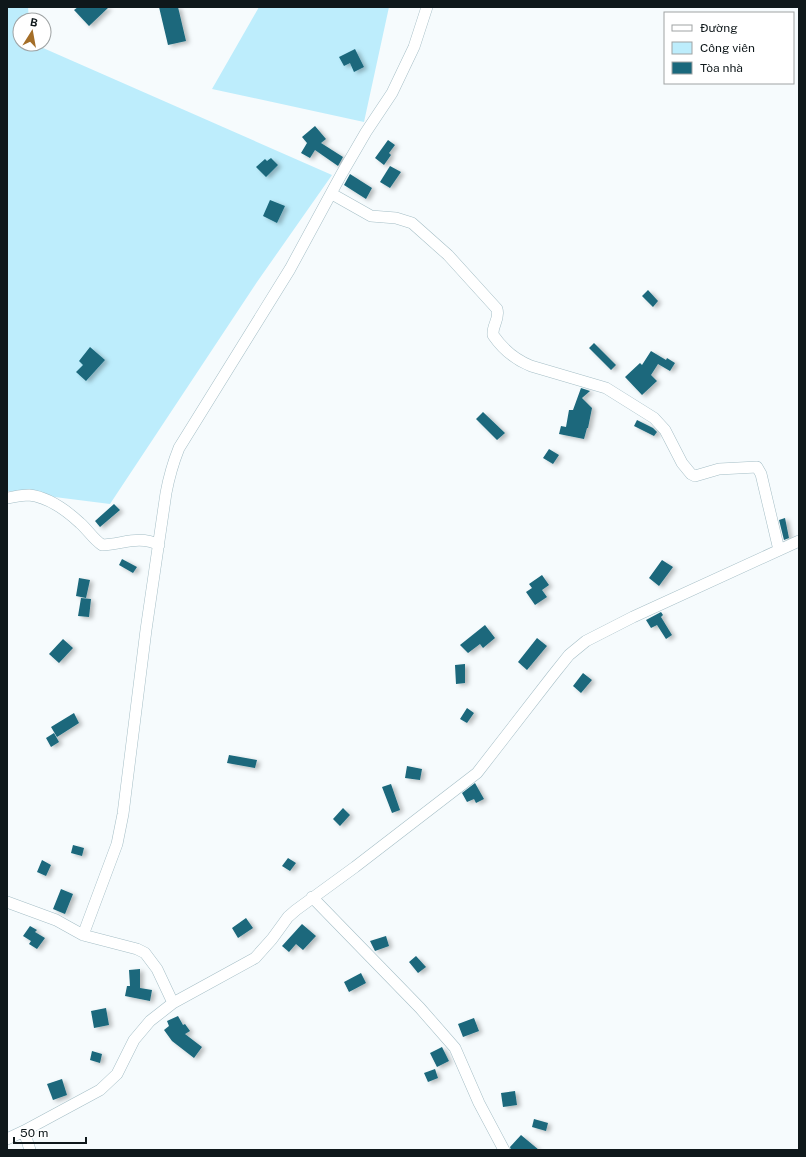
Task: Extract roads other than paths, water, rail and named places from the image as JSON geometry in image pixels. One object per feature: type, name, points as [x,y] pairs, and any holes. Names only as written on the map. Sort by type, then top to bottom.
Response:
[{"type":"street","points":[[83,935],[117,844],[123,814],[146,630],[170,471],[179,448],[290,269],[341,175],[366,132],[392,93],[402,75],[414,47],[428,7]]},
{"type":"street","points":[[332,194],[371,216],[396,218],[412,223],[448,255],[497,309],[499,314],[492,331],[493,335],[514,356],[531,366],[606,388],[654,418],[665,430],[682,463],[691,474],[695,476],[719,469],[757,467],[779,550]]},
{"type":"street","points":[[7,498],[28,495],[56,505],[80,523],[93,538],[102,544],[141,539],[159,545]]},
{"type":"street","points":[[7,1138],[24,1131],[100,1090],[117,1074],[134,1040],[150,1021],[173,1004],[256,958],[288,917],[312,897],[356,867],[477,772],[553,674],[569,656],[586,641],[633,617],[799,541]]},
{"type":"street","points":[[312,897],[450,1040],[479,1103],[504,1150]]},
{"type":"street","points":[[7,902],[56,920],[83,935],[137,949],[145,954],[157,969],[173,1004]]},
{"type":"street","points":[[24,1131],[30,1150]]}]
